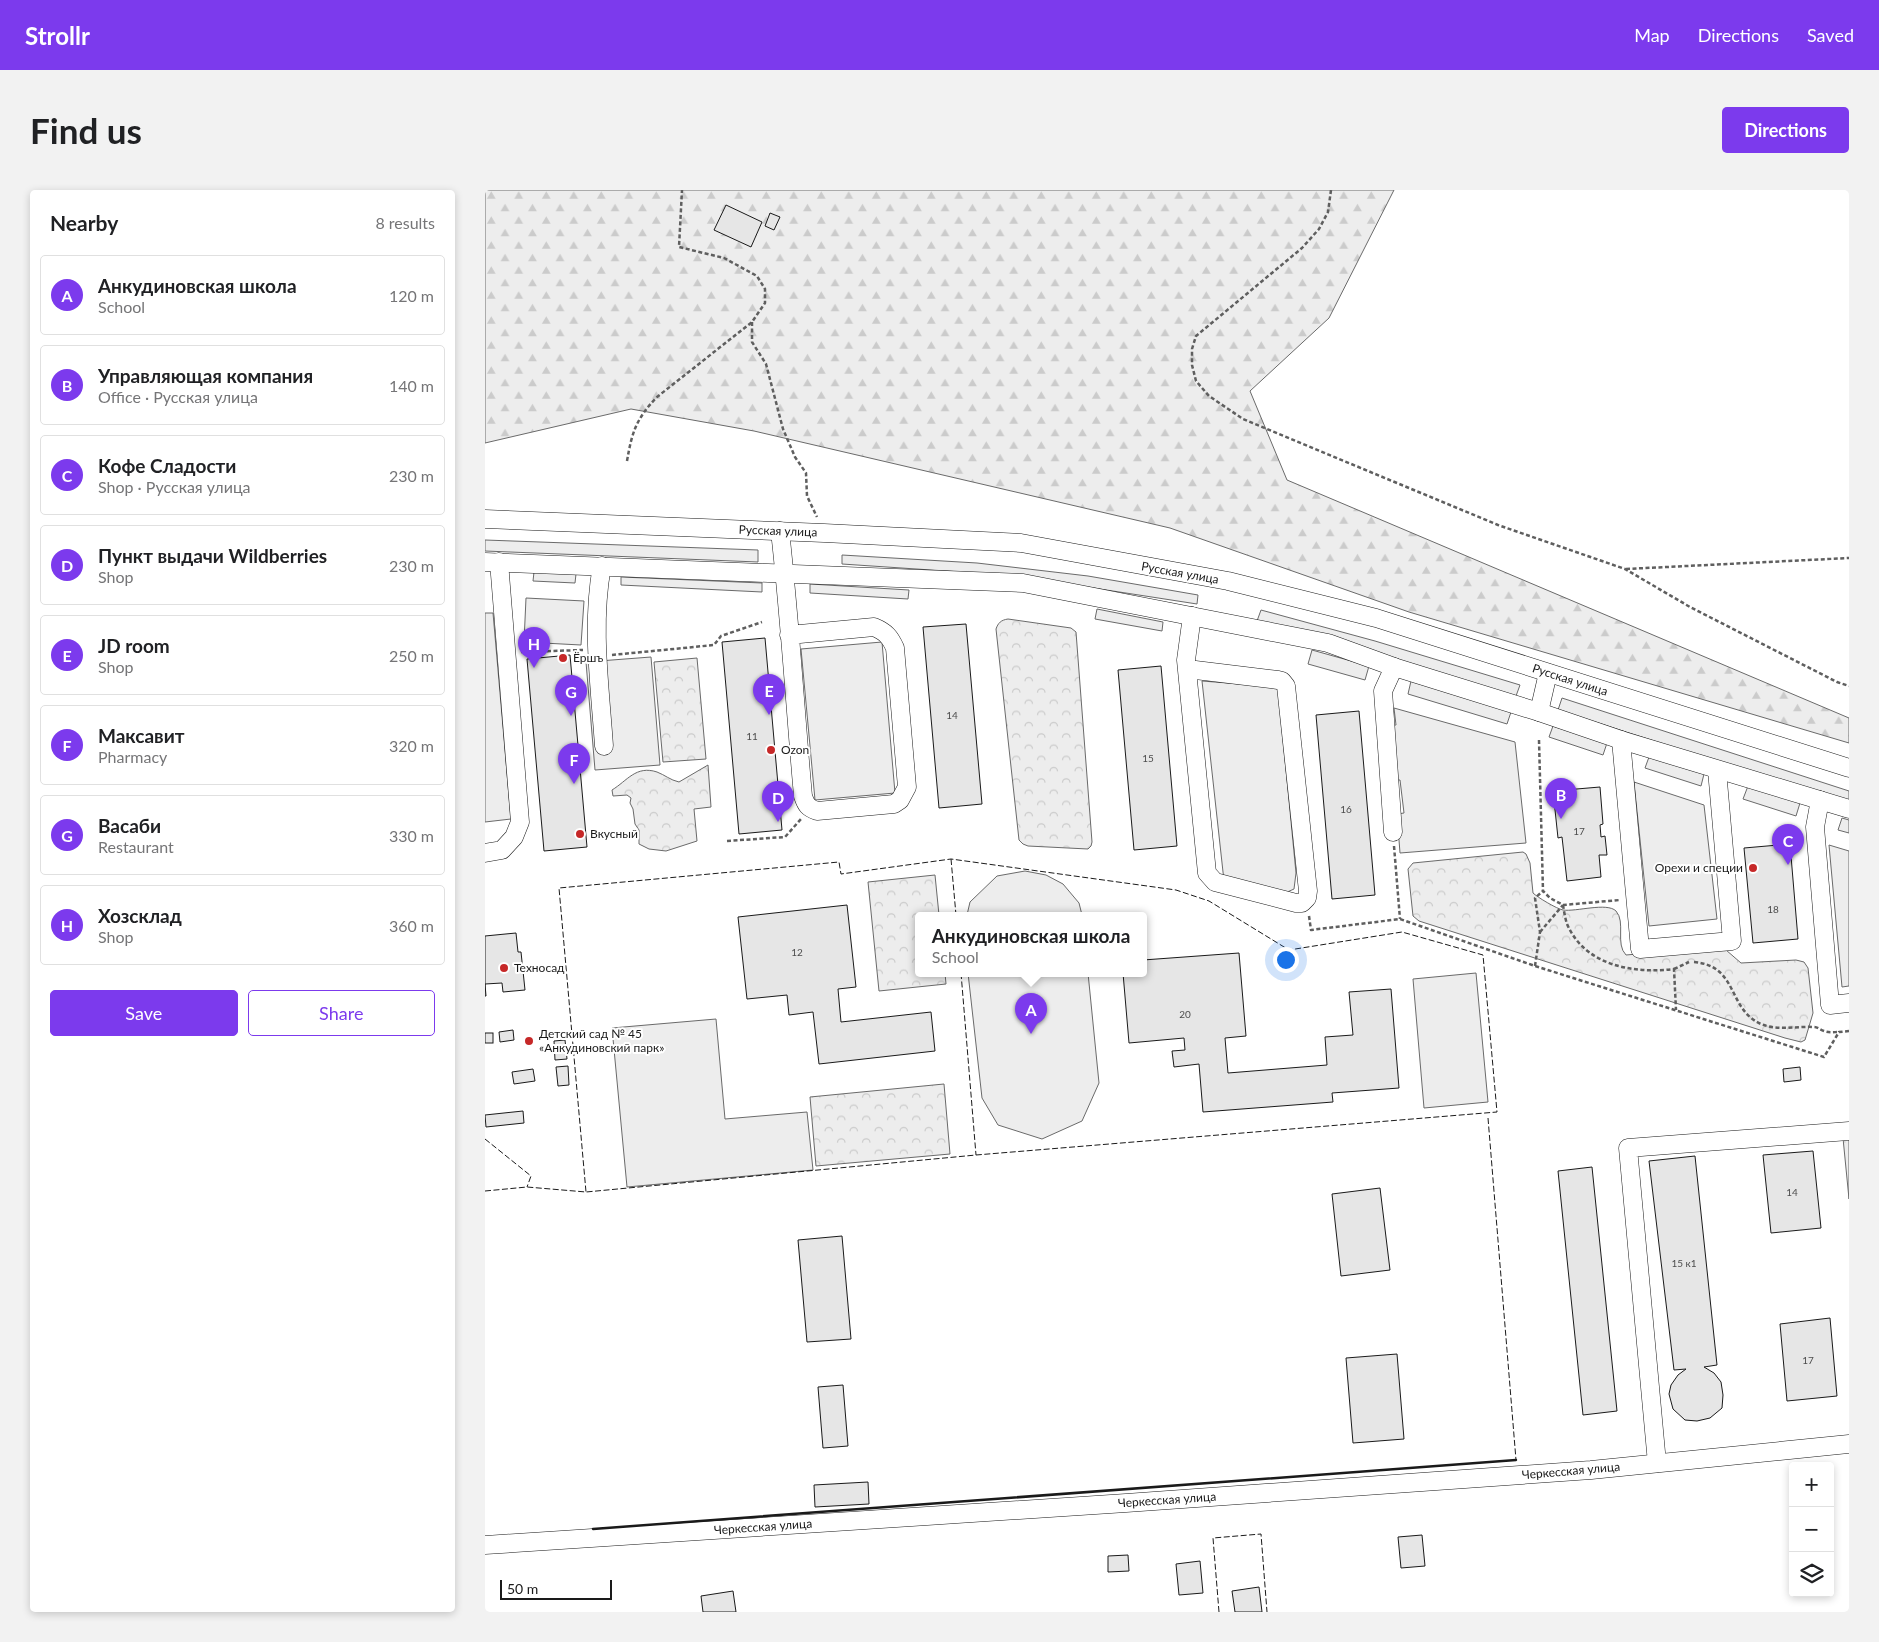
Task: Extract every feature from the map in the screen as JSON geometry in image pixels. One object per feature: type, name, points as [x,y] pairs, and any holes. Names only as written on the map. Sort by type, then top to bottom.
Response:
[{"type":"street","name":"Русская улица","points":[[485,519],[824,533],[1021,544],[1228,581],[1376,618],[1849,768]]},
{"type":"street","points":[[780,531],[784,573],[789,635],[803,796],[806,804],[811,809],[817,811],[893,804],[900,800],[905,794],[907,787],[895,648],[891,638],[884,631],[875,627],[789,635]]},
{"type":"street","points":[[485,853],[503,850],[514,837],[520,822],[492,562],[1023,583],[1329,643],[1394,667],[1539,712],[1621,740],[1849,809]]},
{"type":"street","points":[[602,566],[597,592],[597,653],[603,746]]},
{"type":"street","points":[[1187,669],[1278,680],[1282,681],[1286,686],[1308,891],[1307,898],[1302,903],[1215,882],[1207,873],[1187,669],[1187,644],[1192,616]]},
{"type":"street","points":[[1393,832],[1383,691],[1394,667]]},
{"type":"street","points":[[1539,712],[1548,672]]},
{"type":"street","points":[[1621,740],[1640,949],[1732,941],[1717,770]]},
{"type":"street","points":[[1820,800],[1815,827],[1831,1005],[1849,1004]]},
{"type":"street","points":[[1657,1463],[1628,1148],[1849,1131]]},
{"type":"street","name":"Черкесская улица","points":[[485,1545],[1145,1502],[1591,1470],[1849,1444]]},
{"type":"path","points":[[627,461],[631,435],[643,411],[657,397],[752,322],[765,303],[765,289],[757,276],[725,258],[679,247],[682,190]]},
{"type":"path","points":[[1331,190],[1328,212],[1319,229],[1303,248],[1196,336],[1192,349],[1192,365],[1196,381],[1209,396],[1243,418],[1498,525],[1625,569],[1690,607],[1837,682],[1849,686]]},
{"type":"path","points":[[752,322],[752,342],[766,364],[783,428],[795,457],[806,473],[807,496],[824,533]]},
{"type":"path","points":[[1625,569],[1849,558]]},
{"type":"path","points":[[526,652],[597,653],[714,645],[721,636],[762,622]]},
{"type":"path","points":[[1539,740],[1543,892],[1563,905],[1620,900]]},
{"type":"path","points":[[727,841],[785,837],[811,809]]},
{"type":"path","points":[[1393,832],[1400,920]]},
{"type":"path","points":[[1535,966],[1540,932],[1535,898],[1543,892]]},
{"type":"path","points":[[1540,932],[1563,905]]},
{"type":"path","points":[[1563,905],[1567,923],[1577,941],[1594,957],[1621,968],[1661,970],[1674,969],[1682,964],[1692,962],[1702,962],[1721,971],[1731,985],[1740,1008],[1760,1024],[1778,1028],[1816,1026],[1823,1031],[1849,1031]]},
{"type":"path","points":[[1311,930],[1400,920],[1535,966],[1824,1057],[1839,1032]]},
{"type":"path","points":[[1674,969],[1676,1010]]},
{"type":"green space","points":[[485,190],[1394,190],[1329,318],[1250,391],[1287,480],[1849,718],[1849,743],[1409,612],[1170,528],[754,431],[631,409],[485,443]]},
{"type":"green space","points":[[1008,619],[1071,628],[1076,632],[1092,842],[1088,849],[1028,846],[1019,840],[996,629],[1000,622]]},
{"type":"green space","points":[[697,658],[706,759],[663,762],[654,662]]},
{"type":"green space","points":[[708,765],[711,807],[694,809],[697,841],[666,851],[649,849],[639,844],[639,830],[635,824],[633,809],[630,803],[631,798],[627,795],[613,796],[612,790],[637,772],[650,770],[679,782]]},
{"type":"green space","points":[[1523,852],[1530,863],[1533,893],[1543,900],[1563,910],[1606,907],[1616,911],[1620,921],[1621,945],[1626,955],[1716,947],[1726,950],[1741,963],[1796,960],[1804,962],[1808,968],[1813,1013],[1805,1040],[1801,1042],[1785,1038],[1419,921],[1413,916],[1408,869],[1413,863]]},
{"type":"green space","points":[[935,875],[939,912],[915,912],[915,977],[945,977],[946,984],[879,991],[868,882]]},
{"type":"green space","points":[[944,1084],[950,1154],[816,1166],[810,1097]]},
{"type":"green space","points":[[1849,1137],[1849,1199],[1843,1138]]},
{"type":"shaded area","points":[[485,540],[758,550],[758,562],[485,551]]},
{"type":"shaded area","points":[[842,555],[977,563],[1088,576],[1198,595],[1197,604],[1087,587],[976,573],[842,564]]},
{"type":"shaded area","points":[[534,572],[576,574],[575,583],[533,581]]},
{"type":"shaded area","points":[[621,577],[762,583],[762,592],[621,585]]},
{"type":"shaded area","points":[[810,584],[909,590],[908,599],[810,593]]},
{"type":"shaded area","points":[[526,598],[584,601],[581,645],[524,642]]},
{"type":"shaded area","points":[[1097,609],[1163,622],[1162,631],[1095,619]]},
{"type":"shaded area","points":[[1261,610],[1375,641],[1520,685],[1516,696],[1257,621]]},
{"type":"shaded area","points":[[485,613],[493,613],[511,819],[485,822]]},
{"type":"shaded area","points":[[882,642],[895,793],[815,800],[801,649]]},
{"type":"shaded area","points":[[1312,650],[1369,666],[1365,680],[1308,664]]},
{"type":"shaded area","points":[[651,657],[660,765],[595,770],[586,662]]},
{"type":"shaded area","points":[[1202,681],[1278,687],[1296,873],[1294,889],[1285,893],[1224,881]]},
{"type":"shaded area","points":[[1411,681],[1511,712],[1507,724],[1408,694]]},
{"type":"shaded area","points":[[1562,698],[1849,791],[1849,804],[1558,710]]},
{"type":"shaded area","points":[[1394,708],[1515,742],[1526,843],[1400,853],[1397,814],[1404,813],[1400,780],[1392,780],[1387,726],[1396,725]]},
{"type":"shaded area","points":[[1553,726],[1607,743],[1603,755],[1549,737]]},
{"type":"shaded area","points":[[1649,757],[1704,774],[1701,786],[1645,768]]},
{"type":"shaded area","points":[[1634,782],[1704,805],[1717,919],[1649,926]]},
{"type":"shaded area","points":[[1748,786],[1800,803],[1796,816],[1743,799]]},
{"type":"shaded area","points":[[1842,818],[1849,820],[1849,833],[1838,830]]},
{"type":"shaded area","points":[[1829,845],[1849,851],[1849,986],[1842,987]]},
{"type":"shaded area","points":[[1025,871],[1046,875],[1063,884],[1079,903],[1081,912],[968,912],[970,902],[997,876]]},
{"type":"shaded area","points":[[1476,973],[1488,1102],[1424,1108],[1413,979]]},
{"type":"shaded area","points":[[968,977],[1088,977],[1099,1083],[1082,1121],[1042,1139],[998,1125],[982,1098]]},
{"type":"shaded area","points":[[716,1019],[725,1119],[807,1112],[813,1170],[627,1187],[612,1028]]},
{"type":"building","points":[[726,205],[762,222],[751,247],[714,230]]},
{"type":"building","points":[[770,213],[780,217],[774,230],[765,226]]},
{"type":"building","points":[[966,624],[982,804],[939,808],[923,627]]},
{"type":"building","points":[[765,638],[782,830],[739,834],[722,642]]},
{"type":"building","points":[[570,655],[587,847],[544,851],[527,659]]},
{"type":"building","points":[[1161,666],[1177,846],[1134,850],[1118,670]]},
{"type":"building","points":[[1359,711],[1375,895],[1332,899],[1316,715]]},
{"type":"building","points":[[1600,787],[1603,824],[1600,825],[1601,837],[1605,836],[1607,855],[1599,855],[1601,877],[1567,881],[1562,837],[1558,838],[1553,791]]},
{"type":"building","points":[[1790,844],[1798,939],[1753,943],[1744,848]]},
{"type":"building","points":[[847,905],[856,987],[838,989],[841,1022],[931,1012],[935,1051],[819,1064],[813,1012],[789,1015],[787,995],[747,999],[738,917]]},
{"type":"building","name":"Техносад","points":[[516,933],[518,952],[521,952],[525,990],[503,992],[502,983],[485,984],[485,936]]},
{"type":"building","points":[[1239,953],[1246,1036],[1225,1038],[1228,1073],[1327,1065],[1325,1037],[1353,1035],[1349,992],[1391,989],[1399,1088],[1332,1093],[1333,1102],[1203,1112],[1199,1064],[1174,1067],[1172,1051],[1185,1050],[1184,1038],[1129,1043],[1123,977],[1147,977],[1147,960]]},
{"type":"building","points":[[513,1030],[514,1040],[500,1042],[499,1032]]},
{"type":"building","points":[[485,1033],[493,1033],[493,1043],[485,1043]]},
{"type":"building","points":[[565,1040],[567,1059],[555,1060],[554,1041]]},
{"type":"building","points":[[568,1066],[569,1085],[558,1086],[556,1067]]},
{"type":"building","points":[[1800,1067],[1801,1080],[1784,1082],[1783,1069]]},
{"type":"building","points":[[533,1069],[535,1081],[514,1084],[512,1072]]},
{"type":"building","points":[[523,1111],[524,1123],[486,1127],[485,1115]]},
{"type":"building","points":[[1813,1151],[1821,1228],[1771,1233],[1763,1155]]},
{"type":"building","points":[[1695,1156],[1717,1365],[1704,1367],[1714,1373],[1721,1382],[1723,1395],[1722,1408],[1710,1418],[1697,1421],[1685,1420],[1673,1409],[1669,1394],[1671,1385],[1678,1375],[1686,1369],[1674,1370],[1649,1161]]},
{"type":"building","points":[[1592,1167],[1617,1411],[1583,1415],[1558,1171]]},
{"type":"building","points":[[1380,1188],[1390,1270],[1341,1276],[1332,1194]]},
{"type":"building","points":[[842,1236],[851,1339],[807,1342],[798,1240]]},
{"type":"building","points":[[1830,1318],[1837,1396],[1787,1401],[1780,1324]]},
{"type":"building","points":[[1397,1354],[1404,1439],[1353,1443],[1346,1358]]},
{"type":"building","points":[[843,1385],[848,1446],[823,1448],[818,1387]]},
{"type":"building","points":[[868,1482],[869,1504],[815,1507],[814,1485]]},
{"type":"building","points":[[1422,1535],[1425,1566],[1401,1568],[1398,1537]]},
{"type":"building","points":[[1128,1555],[1129,1571],[1108,1572],[1108,1556]]},
{"type":"building","points":[[1200,1561],[1203,1593],[1179,1595],[1176,1564]]},
{"type":"building","points":[[1259,1587],[1262,1612],[1235,1612],[1232,1591]]},
{"type":"building","points":[[733,1591],[736,1612],[703,1612],[701,1596]]},
{"type":"fence","points":[[951,859],[956,912]]},
{"type":"fence","points":[[485,1191],[527,1187],[586,1192],[976,1155],[1497,1112],[1483,955],[1402,932],[1289,950],[1209,901],[1176,890],[951,859],[841,874],[839,862],[559,888],[586,1192]]},
{"type":"fence","points":[[961,977],[976,1155]]},
{"type":"fence","points":[[1488,1118],[1516,1460]]},
{"type":"fence","points":[[485,1139],[531,1176],[527,1187]]},
{"type":"fence","points":[[1219,1612],[1213,1538],[1261,1534],[1267,1612]]},
{"type":"wall","points":[[593,1529],[1516,1460]]},
{"type":"place","name":"Ёршъ","points":[[563,658]]},
{"type":"place","name":"Хозсклад","points":[[534,668]]},
{"type":"place","name":"JD room","points":[[769,715]]},
{"type":"place","name":"Васаби","points":[[571,716]]},
{"type":"place","name":"Ozon","points":[[771,750]]},
{"type":"place","name":"Максавит","points":[[574,784]]},
{"type":"place","name":"Управляющая компания","points":[[1561,819]]},
{"type":"place","name":"Пункт выдачи Wildberries","points":[[778,822]]},
{"type":"place","name":"Вкусный","points":[[580,834]]},
{"type":"place","name":"Кофе Сладости","points":[[1788,865]]},
{"type":"place","name":"Орехи и специи","points":[[1753,868]]},
{"type":"place","name":"Техносад","points":[[504,968]]},
{"type":"place","name":"Анкудиновская школа","points":[[1031,1034]]},
{"type":"place","name":"Детский сад № 45 «Анкудиновский парк»","points":[[529,1041]]}]
